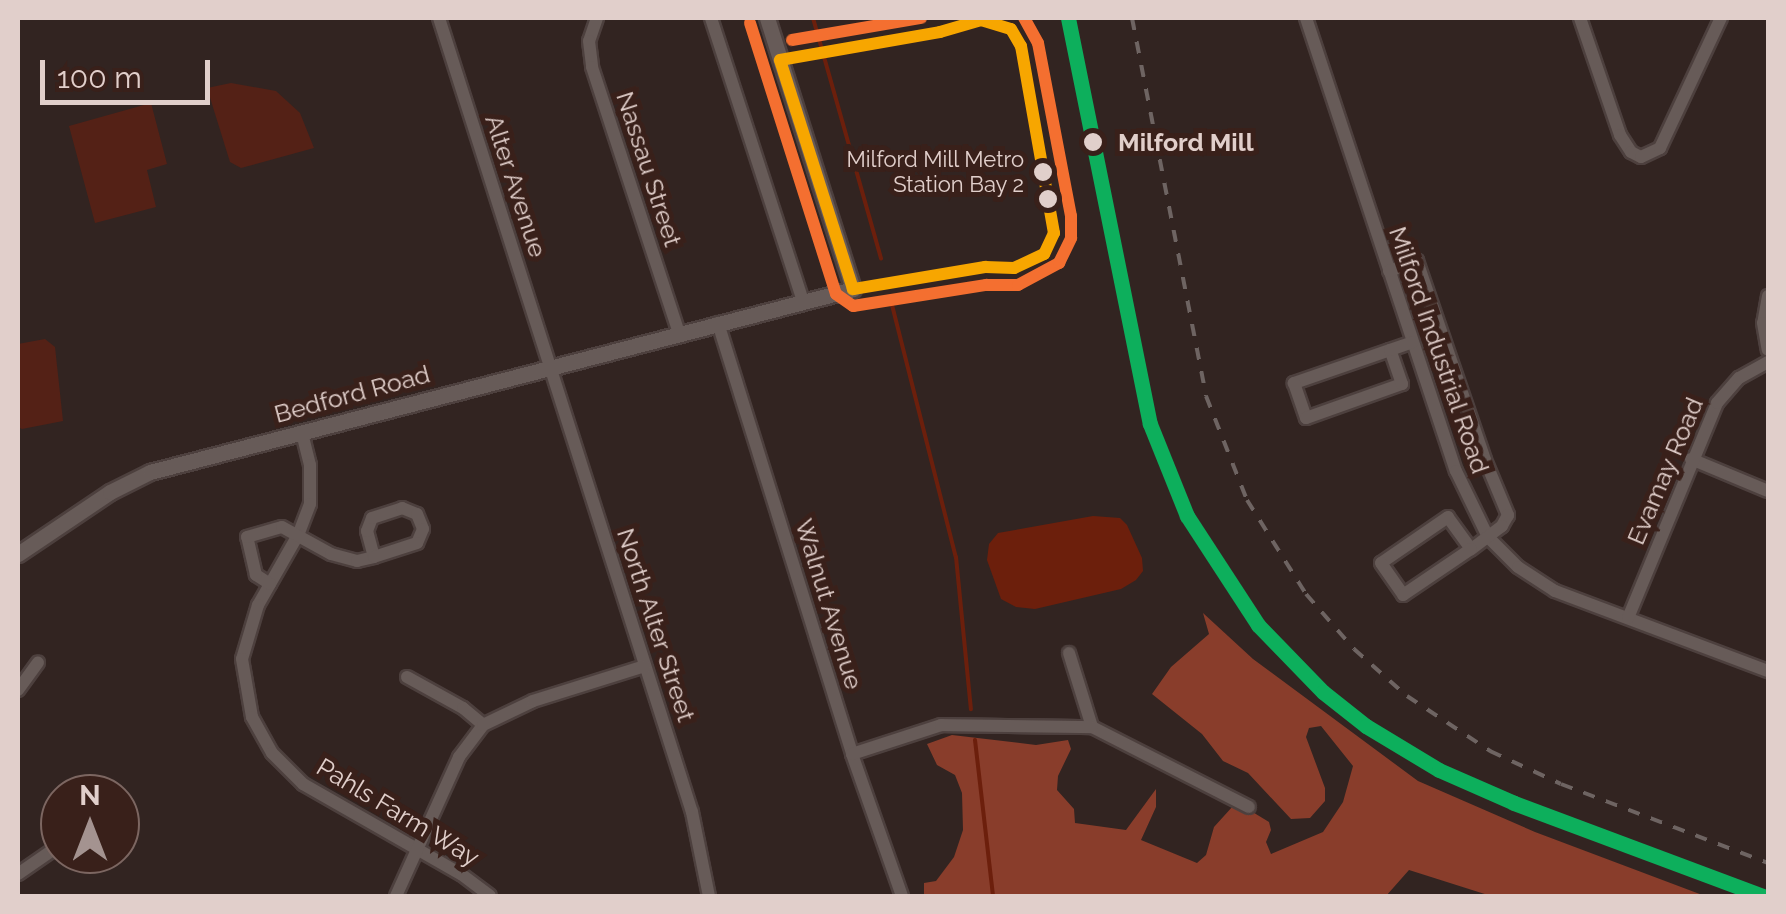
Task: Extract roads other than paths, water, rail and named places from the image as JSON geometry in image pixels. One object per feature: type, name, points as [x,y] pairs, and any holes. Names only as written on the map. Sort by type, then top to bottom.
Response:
[{"type":"street","name":"Alter Avenue","points":[[439,18],[552,369]]},
{"type":"street","name":"Nassau Street","points":[[596,18],[590,41],[592,66],[679,333]]},
{"type":"street","points":[[711,18],[803,301]]},
{"type":"street","name":"Bedford Road","points":[[18,554],[139,476],[853,289],[767,18]]},
{"type":"street","name":"Milford Industrial Road","points":[[1306,18],[1464,492],[1488,537],[1533,578],[1768,672]]},
{"type":"street","points":[[1580,18],[1620,135],[1631,152],[1642,156],[1660,148],[1721,18]]},
{"type":"street","points":[[1388,271],[1417,261],[1485,460],[1508,510],[1508,520],[1488,537],[1403,596],[1381,563],[1448,517],[1470,549]]},
{"type":"street","points":[[1768,296],[1763,323],[1768,350]]},
{"type":"street","name":"Walnut Avenue","points":[[718,323],[852,754],[902,896]]},
{"type":"street","points":[[1390,350],[1402,384],[1306,418],[1294,384],[1412,342]]},
{"type":"street","name":"Evamay Road","points":[[1628,618],[1691,459],[1728,387],[1768,362]]},
{"type":"street","name":"North Alter Street","points":[[552,369],[701,842],[709,896]]},
{"type":"street","name":"Pahls Farm Way","points":[[302,433],[311,484],[298,535],[252,620],[242,659],[246,698],[260,736],[303,784],[418,849],[490,896]]},
{"type":"street","points":[[1691,459],[1768,490]]},
{"type":"street","points":[[270,584],[256,576],[247,537],[282,527],[346,559],[374,557],[418,543],[423,529],[416,514],[402,508],[372,518],[367,531],[374,557]]},
{"type":"street","points":[[1069,652],[1092,728]]},
{"type":"street","points":[[18,690],[38,662]]},
{"type":"street","points":[[396,896],[459,757],[483,725],[533,700],[645,666]]},
{"type":"street","points":[[407,677],[464,708],[483,725]]},
{"type":"street","points":[[852,754],[921,730],[959,723],[1092,728],[1249,807]]},
{"type":"street","points":[[18,874],[40,859]]},
{"type":"waterway","points":[[813,18],[881,259]]},
{"type":"waterway","points":[[891,301],[956,557],[971,709]]},
{"type":"waterway","points":[[975,740],[993,896]]},
{"type":"railway","points":[[1132,18],[1206,396],[1247,500],[1306,594],[1354,649],[1407,696],[1490,751],[1561,784],[1768,863]]},
{"type":"place","name":"Milford Mill","points":[[1093,142]]},
{"type":"place","name":"Milford Mill Metro Station Bay 2","points":[[1043,172]]}]
